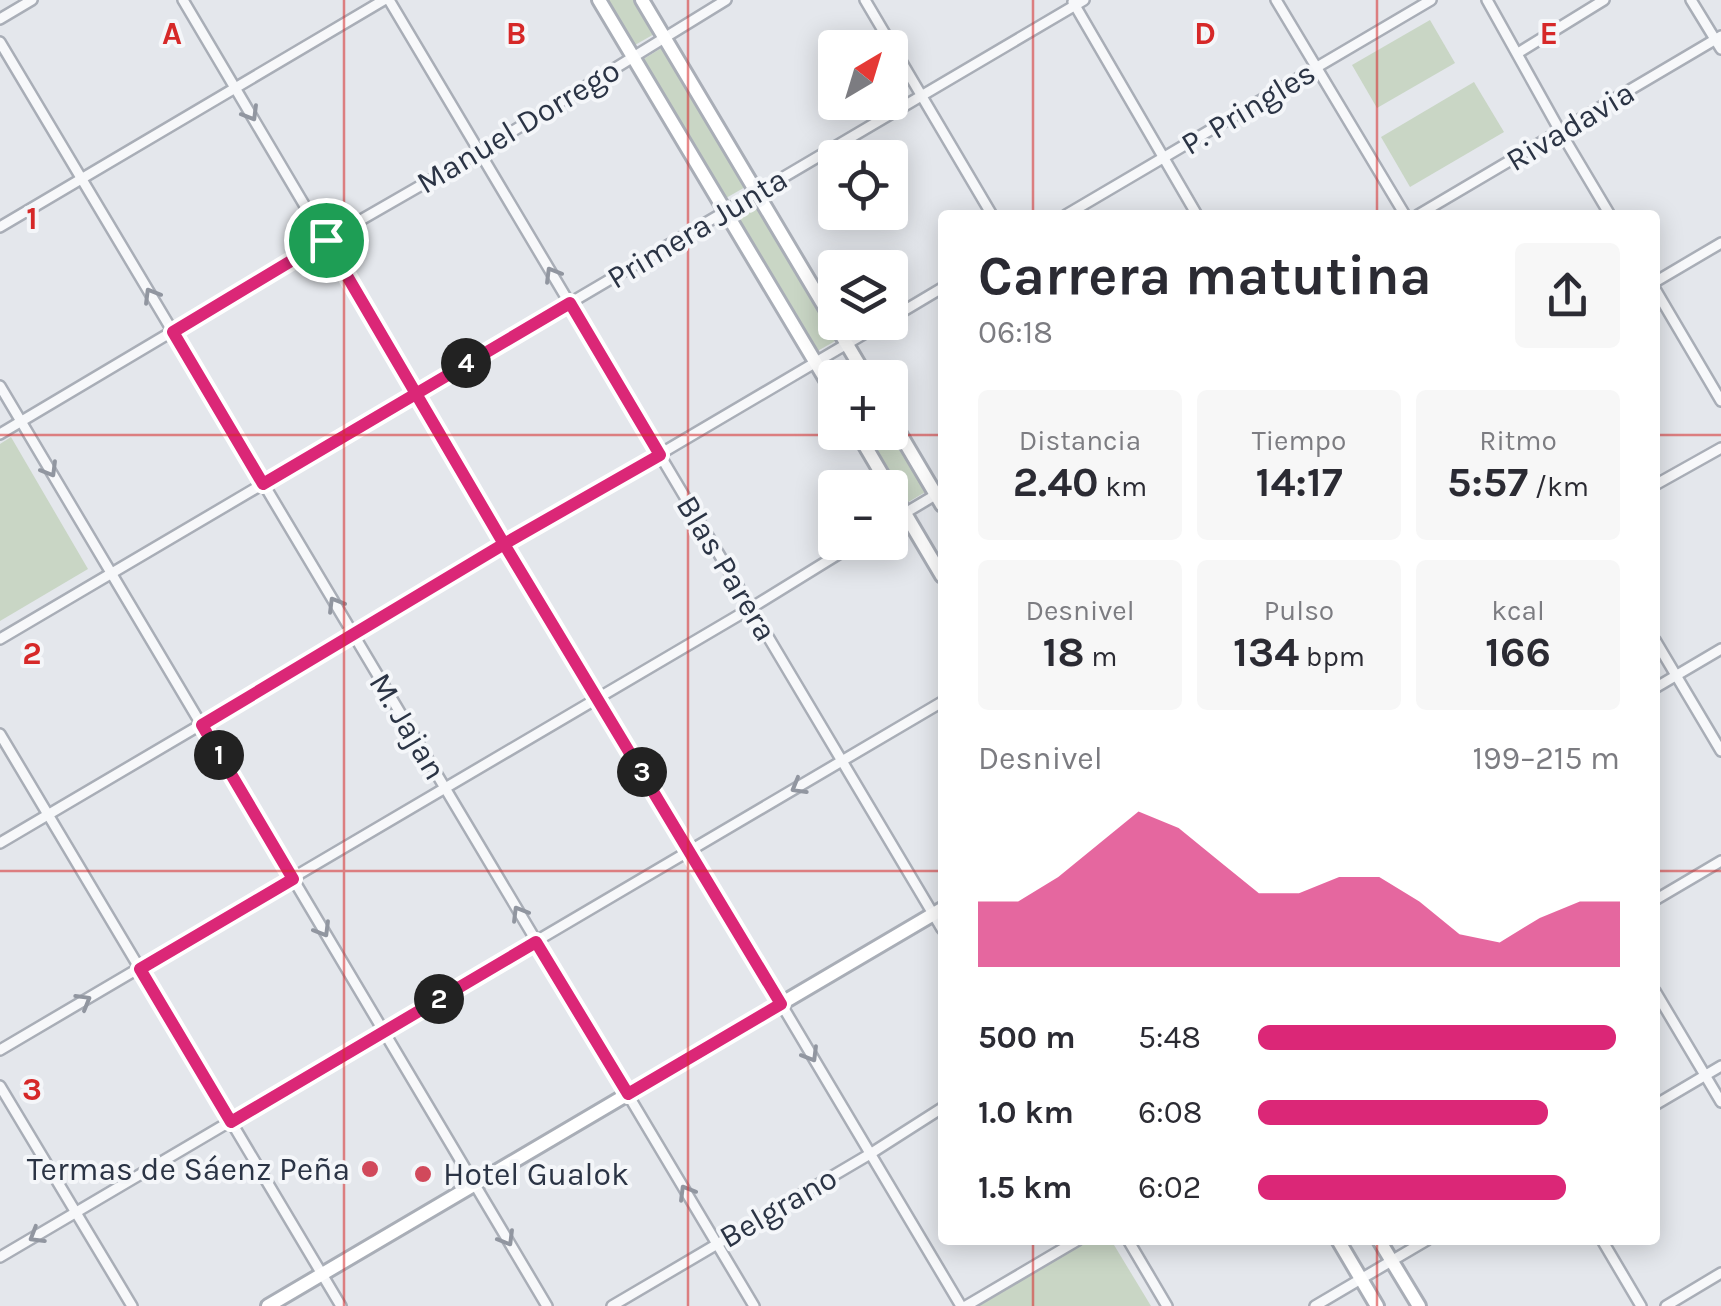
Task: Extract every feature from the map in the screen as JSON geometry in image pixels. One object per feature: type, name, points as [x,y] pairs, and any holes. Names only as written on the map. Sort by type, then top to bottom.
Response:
[{"type":"main road","points":[[599,0],[818,366]]},
{"type":"main road","points":[[642,0],[856,360]]},
{"type":"main road","points":[[908,446],[938,494]]},
{"type":"main road","points":[[908,518],[938,569]]},
{"type":"main road","points":[[268,1306],[938,911]]},
{"type":"main road","points":[[1341,1245],[1377,1306]]},
{"type":"main road","points":[[1383,1245],[1419,1306]]},
{"type":"street","points":[[0,19],[32,0]]},
{"type":"street","points":[[183,0],[688,852],[964,1306],[1069,1245]]},
{"type":"street","points":[[0,226],[386,0]]},
{"type":"street","name":"Blas Parera","points":[[386,0],[842,761],[938,911]]},
{"type":"street","name":"Manuel Dorrego","points":[[0,434],[480,152],[726,0]]},
{"type":"street","points":[[864,0],[989,210]]},
{"type":"street","points":[[1276,0],[1402,210]]},
{"type":"street","name":"P. Pringles","points":[[1075,210],[1431,0]]},
{"type":"street","points":[[1487,0],[1607,210]]},
{"type":"street","points":[[1518,53],[1604,0]]},
{"type":"street","points":[[1692,0],[1719,42]]},
{"type":"street","points":[[1077,2],[1195,210]]},
{"type":"street","name":"Primera Junta","points":[[0,639],[1077,2]]},
{"type":"street","name":"M. Jajan","points":[[0,42],[754,1306]]},
{"type":"street","name":"Rivadavia","points":[[1426,210],[1719,42]]},
{"type":"street","points":[[1660,279],[1721,242]]},
{"type":"street","points":[[908,308],[938,290]]},
{"type":"street","points":[[1660,298],[1721,402]]},
{"type":"street","points":[[0,844],[854,340]]},
{"type":"street","points":[[0,386],[547,1306]]},
{"type":"street","points":[[1660,482],[1721,448]]},
{"type":"street","points":[[908,512],[938,498]]},
{"type":"street","points":[[0,1050],[829,560]]},
{"type":"street","points":[[1660,649],[1721,752]]},
{"type":"street","points":[[1660,685],[1721,649]]},
{"type":"street","points":[[0,1257],[938,704]]},
{"type":"street","points":[[0,734],[341,1306]]},
{"type":"street","points":[[1660,897],[1721,860]]},
{"type":"street","points":[[1660,999],[1721,1102]]},
{"type":"street","points":[[1660,1102],[1721,1066]]},
{"type":"street","points":[[0,1086],[132,1306]]},
{"type":"street","name":"Belgrano","points":[[612,1306],[938,1111]]},
{"type":"street","points":[[1131,1245],[1167,1306]]},
{"type":"street","points":[[1315,1306],[1419,1245]]},
{"type":"street","points":[[1605,1245],[1641,1306]]},
{"type":"street","points":[[1666,1306],[1721,1273]]},
{"type":"green space","points":[[608,0],[636,0],[656,33],[635,45]]},
{"type":"green space","points":[[1430,20],[1455,63],[1377,108],[1352,65]]},
{"type":"green space","points":[[663,47],[747,186],[726,198],[642,60]]},
{"type":"green space","points":[[1474,82],[1504,132],[1410,187],[1381,137]]},
{"type":"green space","points":[[752,198],[818,308],[818,340],[837,340],[814,353],[731,211]]},
{"type":"green space","points":[[11,437],[88,569],[0,621],[0,444]]},
{"type":"green space","points":[[873,450],[903,450],[927,491],[908,502],[908,470],[885,470]]},
{"type":"green space","points":[[1081,1245],[1114,1245],[1151,1306],[979,1306]]},
{"type":"place","name":"Termas de Sáenz Peña","points":[[370,1169]]},
{"type":"place","name":"Hotel Gualok","points":[[423,1174]]},
{"type":"route","points":[[326,240],[173,332],[263,484],[415,392],[570,303],[660,455],[504,544],[781,1004],[628,1094],[536,942],[231,1122],[140,969],[293,879],[202,725],[504,544],[460,468],[415,392],[326,240]]}]
